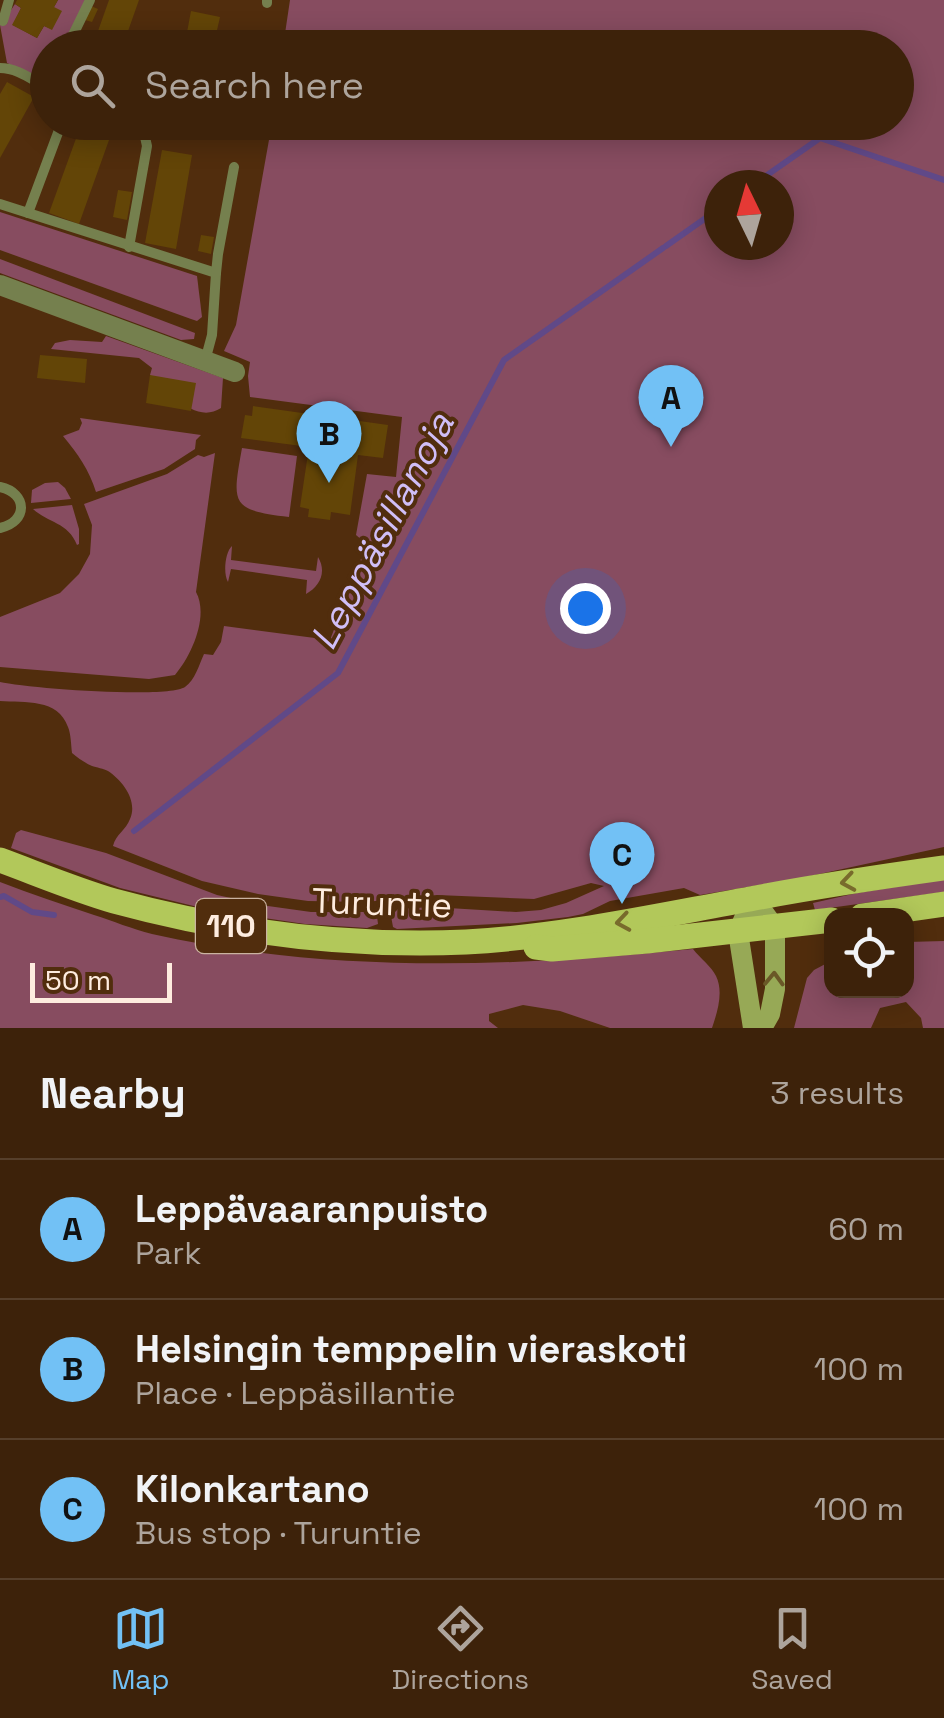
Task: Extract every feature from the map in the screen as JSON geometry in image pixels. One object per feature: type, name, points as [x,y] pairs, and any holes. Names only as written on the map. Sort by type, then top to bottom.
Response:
[{"type":"main road","name":"Turuntie","points":[[0,860],[110,900],[204,922],[318,938],[472,942],[552,949],[824,921]]},
{"type":"main road","name":"Turuntie","points":[[472,942],[627,922],[944,868]]},
{"type":"main road","points":[[914,908],[944,904]]},
{"type":"street","points":[[0,285],[235,372]]},
{"type":"street","points":[[753,1028],[738,932],[753,898],[775,928],[775,989],[770,1014],[762,1028]]},
{"type":"lane","points":[[4,21],[9,0]]},
{"type":"lane","points":[[75,30],[90,0]]},
{"type":"lane","points":[[0,68],[30,78]]},
{"type":"lane","points":[[28,213],[55,140]]},
{"type":"lane","points":[[129,247],[146,140]]},
{"type":"lane","points":[[205,360],[212,336],[218,254],[234,167]]},
{"type":"lane","points":[[0,204],[216,273]]},
{"type":"lane","points":[[0,487],[12,490],[21,508],[13,524],[0,528]]},
{"type":"shaded area","points":[[58,0],[85,0],[73,30],[42,30],[44,26],[52,29]]},
{"type":"shaded area","points":[[290,0],[944,0],[944,847],[700,895],[684,888],[610,901],[568,917],[397,929],[391,916],[398,909],[541,910],[604,886],[591,883],[534,899],[437,895],[365,902],[308,901],[202,881],[113,846],[132,812],[124,786],[108,771],[89,765],[72,753],[68,727],[57,711],[40,704],[0,701],[0,682],[95,691],[173,690],[188,684],[204,654],[213,655],[224,626],[330,640],[364,551],[363,541],[356,535],[367,474],[396,477],[402,417],[250,397],[250,362],[224,351],[236,325],[269,140],[914,140],[914,30],[286,30]]},
{"type":"shaded area","points":[[15,4],[21,8],[13,25],[30,34],[30,74],[7,63],[0,25],[7,24]]},
{"type":"shaded area","points":[[0,212],[197,276],[202,317],[197,321],[0,250]]},
{"type":"shaded area","points":[[0,259],[195,333],[194,339],[181,340],[0,273]]},
{"type":"shaded area","points":[[106,336],[223,378],[221,408],[202,412],[183,404],[150,375],[152,368],[139,358],[51,349],[55,343],[70,340],[102,342]]},
{"type":"shaded area","points":[[80,418],[201,435],[195,449],[164,469],[96,492],[82,462],[63,436],[79,430]]},
{"type":"shaded area","points":[[242,448],[297,456],[289,517],[255,511],[240,501],[237,481]]},
{"type":"shaded area","points":[[215,453],[196,592],[200,624],[193,646],[175,675],[149,679],[0,667],[0,617],[60,593],[79,574],[90,554],[92,525],[84,504],[167,474],[198,455]]},
{"type":"shaded area","points":[[58,482],[71,499],[31,503],[32,490]]},
{"type":"shaded area","points":[[72,505],[79,529],[77,545],[63,527],[33,509]]},
{"type":"shaded area","points":[[232,546],[231,560],[316,571],[318,557],[321,578],[306,594],[307,580],[231,569],[228,582],[225,563]]},
{"type":"shaded area","points":[[21,830],[106,853],[217,895],[311,912],[374,912],[378,924],[367,928],[305,924],[210,910],[120,888],[11,848]]},
{"type":"shaded area","points":[[944,879],[944,892],[815,910],[813,903]]},
{"type":"shaded area","points":[[0,882],[152,934],[286,956],[489,963],[693,949],[716,976],[719,1002],[712,1028],[610,1028],[560,1011],[523,1005],[489,1014],[489,1021],[498,1028],[0,1028]]},
{"type":"shaded area","points":[[944,941],[944,1028],[923,1028],[921,1018],[906,1002],[880,1008],[871,1028],[794,1028],[807,978],[824,965],[824,998],[914,998],[914,942]]},
{"type":"building","points":[[17,0],[58,0],[54,7],[62,11],[52,30],[44,26],[42,30],[30,30],[30,34],[12,25],[21,8],[15,4]]},
{"type":"building","points":[[109,0],[139,0],[128,30],[98,30]]},
{"type":"building","points":[[91,6],[98,9],[92,22],[85,20]]},
{"type":"building","points":[[191,11],[220,17],[217,30],[187,30]]},
{"type":"building","points":[[7,82],[30,95],[30,104],[0,158],[0,94]]},
{"type":"building","points":[[75,140],[109,140],[79,224],[49,213]]},
{"type":"building","points":[[162,150],[192,155],[176,249],[145,243]]},
{"type":"building","points":[[118,190],[132,192],[127,220],[113,217]]},
{"type":"building","points":[[201,235],[214,237],[211,254],[198,251]]},
{"type":"building","points":[[40,355],[87,359],[85,383],[37,378]]},
{"type":"building","points":[[150,375],[196,383],[191,411],[146,403]]},
{"type":"building","points":[[253,406],[388,425],[383,458],[358,455],[350,515],[331,512],[330,520],[308,517],[309,509],[300,507],[309,447],[241,438],[245,415],[252,416]]},
{"type":"waterway","name":"Leppäsillanoja","points":[[774,170],[817,140]]},
{"type":"waterway","name":"Leppäsillanoja","points":[[826,140],[944,180]]},
{"type":"waterway","name":"Leppäsillanoja","points":[[666,246],[704,219]]},
{"type":"waterway","name":"Leppäsillanoja","points":[[134,831],[338,673],[504,360],[663,248]]},
{"type":"waterway","name":"Leppäsillanoja","points":[[0,897],[32,912],[54,915]]},
{"type":"place","name":"Leppävaaranpuisto","points":[[671,447]]},
{"type":"place","name":"Helsingin temppelin vieraskoti","points":[[329,483]]},
{"type":"place","name":"Kilonkartano","points":[[622,904]]}]
